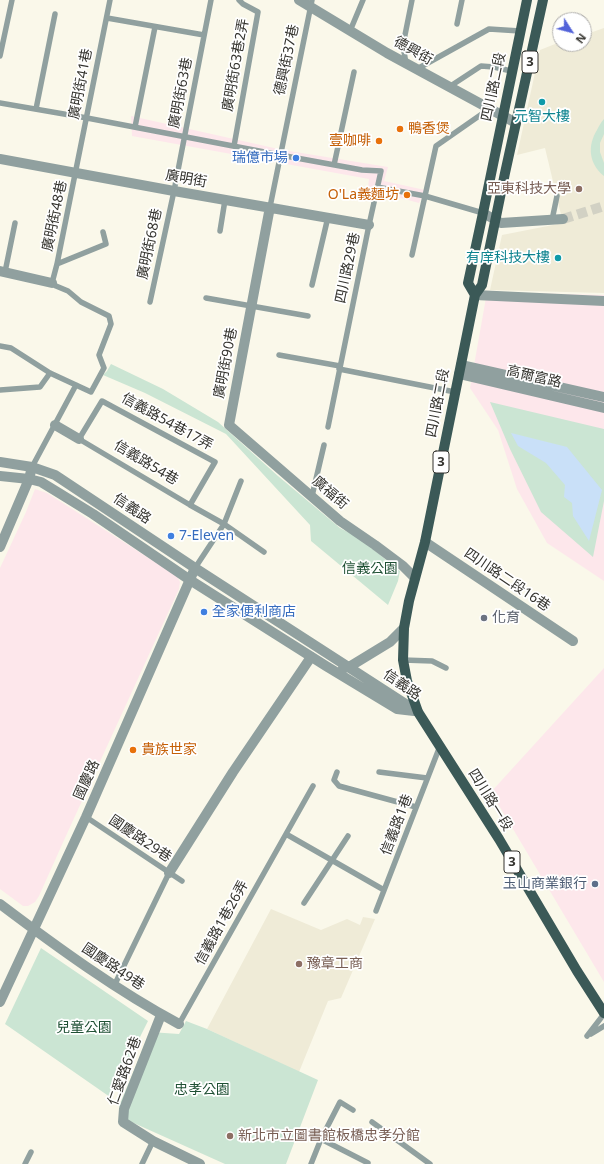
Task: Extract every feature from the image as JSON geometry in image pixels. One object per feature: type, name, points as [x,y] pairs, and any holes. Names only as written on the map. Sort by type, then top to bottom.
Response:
[{"type":"main road","name":"四川路二段","points":[[475,295],[468,283],[527,0]]},
{"type":"main road","name":"四川路二段","points":[[407,681],[403,660],[404,628],[409,601],[425,542],[475,295],[482,285],[516,123],[544,0]]},
{"type":"main road","name":"四川路一段","points":[[407,681],[418,712],[499,839],[604,1014]]},
{"type":"street","name":"德興街","points":[[299,0],[311,4],[350,31],[406,64],[516,123]]},
{"type":"street","name":"廣明街","points":[[0,159],[174,192],[270,207],[369,225]]},
{"type":"street","name":"廣明街90巷","points":[[229,425],[270,207]]},
{"type":"street","points":[[483,213],[501,223],[558,219]]},
{"type":"street","points":[[2,272],[52,283]]},
{"type":"street","points":[[475,295],[604,301]]},
{"type":"street","name":"高爾富路","points":[[460,369],[604,397]]},
{"type":"street","name":"高爾富路","points":[[460,369],[604,408]]},
{"type":"street","name":"廣福街","points":[[229,425],[340,521],[403,566],[415,578]]},
{"type":"street","name":"信義路54巷","points":[[55,426],[79,439]]},
{"type":"street","name":"信義路","points":[[0,462],[32,467],[56,475],[195,568],[418,712]]},
{"type":"street","points":[[0,547],[29,479],[32,467]]},
{"type":"street","name":"信義路","points":[[0,476],[29,479],[41,482],[93,514],[190,580],[311,657],[397,709],[418,712]]},
{"type":"street","name":"四川路二段16巷","points":[[425,542],[573,641]]},
{"type":"street","name":"國慶路","points":[[0,1002],[86,817],[195,568]]},
{"type":"street","points":[[326,666],[341,668],[350,667],[390,642],[404,628]]},
{"type":"street","points":[[169,873],[233,772],[311,657]]},
{"type":"street","name":"國慶路49巷","points":[[0,904],[114,986],[179,1024]]},
{"type":"street","name":"仁愛路62巷","points":[[161,1014],[124,1109],[123,1122],[153,1141],[196,1163]]},
{"type":"lane","points":[[0,56],[12,0]]},
{"type":"lane","name":"廣明街41巷","points":[[76,173],[110,0]]},
{"type":"lane","name":"廣明街63巷","points":[[174,192],[211,0]]},
{"type":"lane","name":"廣明街63巷2弄","points":[[234,146],[258,12],[243,4],[239,0]]},
{"type":"lane","points":[[350,31],[363,0]]},
{"type":"lane","points":[[406,64],[403,45],[412,0]]},
{"type":"lane","points":[[457,24],[462,0]]},
{"type":"lane","name":"德興街37巷","points":[[270,207],[311,4]]},
{"type":"lane","points":[[36,109],[55,14]]},
{"type":"lane","points":[[107,18],[204,35]]},
{"type":"lane","points":[[135,127],[155,26]]},
{"type":"lane","points":[[416,69],[490,29],[520,31]]},
{"type":"lane","points":[[449,87],[481,66],[511,71]]},
{"type":"lane","points":[[0,103],[334,165],[354,72]]},
{"type":"lane","points":[[412,255],[436,146],[489,109]]},
{"type":"lane","name":"四川路29巷","points":[[328,427],[381,171],[362,170],[334,165]]},
{"type":"lane","name":"廣明街48巷","points":[[52,283],[76,173]]},
{"type":"lane","points":[[377,186],[424,196],[483,213]]},
{"type":"lane","name":"廣明街68巷","points":[[150,302],[174,192]]},
{"type":"lane","points":[[557,196],[558,219]]},
{"type":"lane","points":[[220,231],[225,200]]},
{"type":"lane","points":[[312,285],[328,217]]},
{"type":"lane","points":[[2,272],[15,224]]},
{"type":"lane","name":"廣明街48巷","points":[[57,264],[106,244],[104,232]]},
{"type":"lane","points":[[0,346],[11,348],[50,373],[91,392],[104,368],[99,355],[111,324],[109,316],[81,302],[68,291],[52,283]]},
{"type":"lane","points":[[206,298],[308,316]]},
{"type":"lane","points":[[279,354],[455,392]]},
{"type":"lane","points":[[0,390],[40,387],[50,373]]},
{"type":"lane","points":[[32,467],[76,385]]},
{"type":"lane","name":"信義路54巷17弄","points":[[79,439],[102,401],[215,462],[190,505]]},
{"type":"lane","name":"信義路54巷","points":[[79,439],[224,524],[264,552]]},
{"type":"lane","points":[[312,496],[324,445]]},
{"type":"lane","points":[[195,568],[224,524],[241,481]]},
{"type":"lane","points":[[403,660],[432,661],[446,668]]},
{"type":"lane","name":"信義路1巷","points":[[376,912],[440,746]]},
{"type":"lane","points":[[337,772],[334,780],[340,786],[416,807]]},
{"type":"lane","points":[[379,772],[427,778]]},
{"type":"lane","name":"信義路1巷26弄","points":[[179,1024],[313,786]]},
{"type":"lane","name":"國慶路29巷","points":[[86,817],[182,881]]},
{"type":"lane","points":[[286,834],[384,890]]},
{"type":"lane","points":[[304,903],[348,836]]},
{"type":"lane","points":[[114,986],[169,873]]},
{"type":"lane","points":[[604,1014],[587,1036],[604,1026]]},
{"type":"lane","points":[[311,1164],[340,1102],[353,1110]]},
{"type":"lane","points":[[372,1122],[430,1164]]},
{"type":"lane","points":[[321,1140],[368,1163]]},
{"type":"lane","points":[[142,1164],[153,1141]]},
{"type":"lane","points":[[25,1164],[31,1152]]},
{"type":"shaded area","name":"亞東科技大學","points":[[604,28],[604,293],[490,290],[502,235],[563,223],[545,148],[517,155],[540,50],[552,45],[552,52],[592,52],[592,32]]},
{"type":"shaded area","name":"瑞億市場","points":[[131,116],[283,150],[388,167],[384,181],[425,190],[419,203],[368,189],[369,179],[132,136]]},
{"type":"shaded area","points":[[487,292],[604,295],[604,581],[547,543],[517,489],[498,430],[470,388]]},
{"type":"shaded area","points":[[35,489],[47,493],[177,576],[180,582],[179,589],[39,896],[35,902],[28,906],[23,906],[0,889],[0,568]]},
{"type":"shaded area","points":[[604,668],[604,982],[491,792]]},
{"type":"shaded area","name":"豫章工商","points":[[271,909],[321,930],[347,919],[360,925],[363,917],[375,919],[341,998],[328,1001],[299,1072],[207,1029]]},
{"type":"green space","points":[[604,119],[604,134],[600,143],[600,152],[604,163],[604,176],[595,166],[591,154],[591,148],[594,136]]},
{"type":"green space","name":"信義公園","points":[[111,364],[163,389],[218,422],[278,476],[340,528],[359,538],[400,571],[398,581],[388,605],[311,541],[310,525],[226,434],[145,393],[103,375]]},
{"type":"green space","points":[[490,402],[604,429],[604,501],[593,557],[541,512],[510,449]]},
{"type":"green space","name":"兒童公園","points":[[41,948],[148,1021],[110,1097],[5,1024]]},
{"type":"green space","name":"忠孝公園","points":[[186,1021],[207,1029],[318,1080],[286,1164],[225,1164],[127,1120],[119,1106],[150,1032],[179,1034]]},
{"type":"water","points":[[511,433],[567,447],[602,490],[589,541],[573,516],[572,503],[564,497],[565,485],[546,463],[518,446]]},
{"type":"tunnel","points":[[563,219],[604,206]]},
{"type":"place","name":"元智大樓","points":[[542,102]]},
{"type":"place","name":"鴨香煲","points":[[400,129]]},
{"type":"place","name":"壹咖啡","points":[[379,141]]},
{"type":"place","name":"瑞億市場","points":[[296,158]]},
{"type":"place","name":"亞東科技大學","points":[[579,189]]},
{"type":"place","name":"O'La義麵坊","points":[[407,195]]},
{"type":"place","name":"有庠科技大樓","points":[[558,258]]},
{"type":"place","name":"7-Eleven","points":[[171,536]]},
{"type":"place","name":"全家便利商店","points":[[204,612]]},
{"type":"place","name":"化育","points":[[484,618]]},
{"type":"place","name":"貴族世家","points":[[133,750]]},
{"type":"place","name":"玉山商業銀行","points":[[595,884]]},
{"type":"place","name":"豫章工商","points":[[299,964]]},
{"type":"place","name":"新北市立圖書館板橋忠孝分館","points":[[230,1136]]}]
